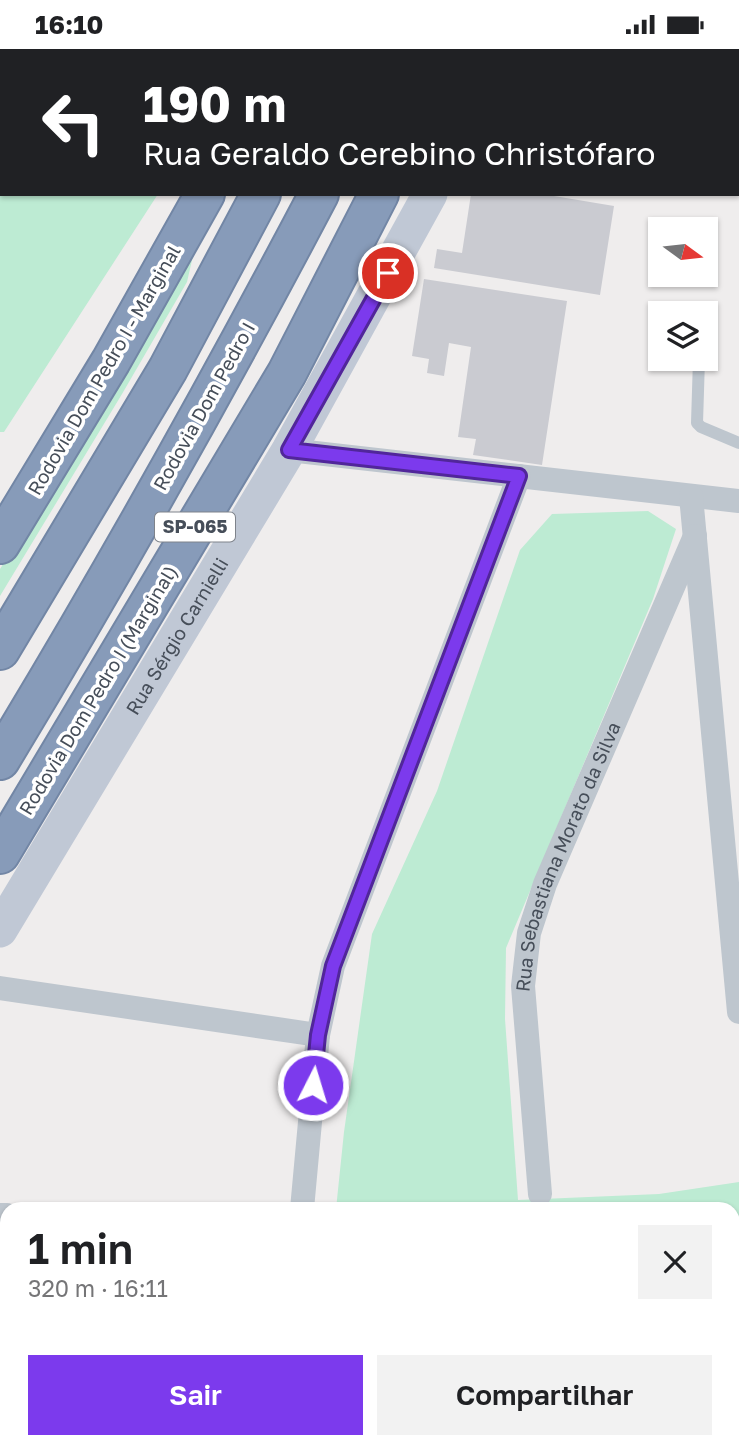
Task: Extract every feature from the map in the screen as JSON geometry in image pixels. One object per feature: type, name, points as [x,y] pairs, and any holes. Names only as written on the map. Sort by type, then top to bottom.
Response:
[{"type":"highway","name":"Rodovia Dom Pedro I - Marginal","points":[[0,544],[111,361],[204,196]]},
{"type":"highway","points":[[0,650],[168,369],[260,196]]},
{"type":"highway","name":"Rodovia Dom Pedro I","points":[[0,760],[54,672],[234,355],[317,196]]},
{"type":"highway","name":"Rodovia Dom Pedro I (Marginal)","points":[[0,854],[287,373],[378,196]]},
{"type":"street","name":"Rua Sérgio Carnielli","points":[[0,930],[289,450],[429,196]]},
{"type":"street","points":[[289,450],[739,501]]},
{"type":"street","points":[[303,1202],[318,1035],[333,966],[519,476]]},
{"type":"street","points":[[691,496],[739,1012]]},
{"type":"street","name":"Rua Sebastiana Morato da Silva","points":[[540,1194],[523,986],[529,933],[545,884],[695,536]]},
{"type":"street","points":[[0,988],[318,1035]]},
{"type":"lane","points":[[698,371],[696,422],[701,427],[739,443]]},
{"type":"green space","points":[[0,196],[157,196],[4,432],[0,432]]},
{"type":"green space","points":[[195,247],[187,282],[0,596],[0,569],[59,476]]},
{"type":"green space","points":[[648,511],[676,529],[653,599],[506,948],[505,1019],[518,1200],[659,1194],[739,1182],[739,1202],[337,1202],[372,934],[437,791],[520,550],[552,514]]},
{"type":"building","points":[[471,196],[554,196],[614,206],[600,295],[434,268],[437,249],[462,253]]},
{"type":"building","points":[[424,279],[567,301],[542,465],[473,455],[476,439],[458,437],[471,347],[449,343],[444,376],[427,373],[429,359],[412,356]]},
{"type":"route","points":[[313,1085],[318,1035],[333,966],[519,476],[289,450],[388,273]]}]
